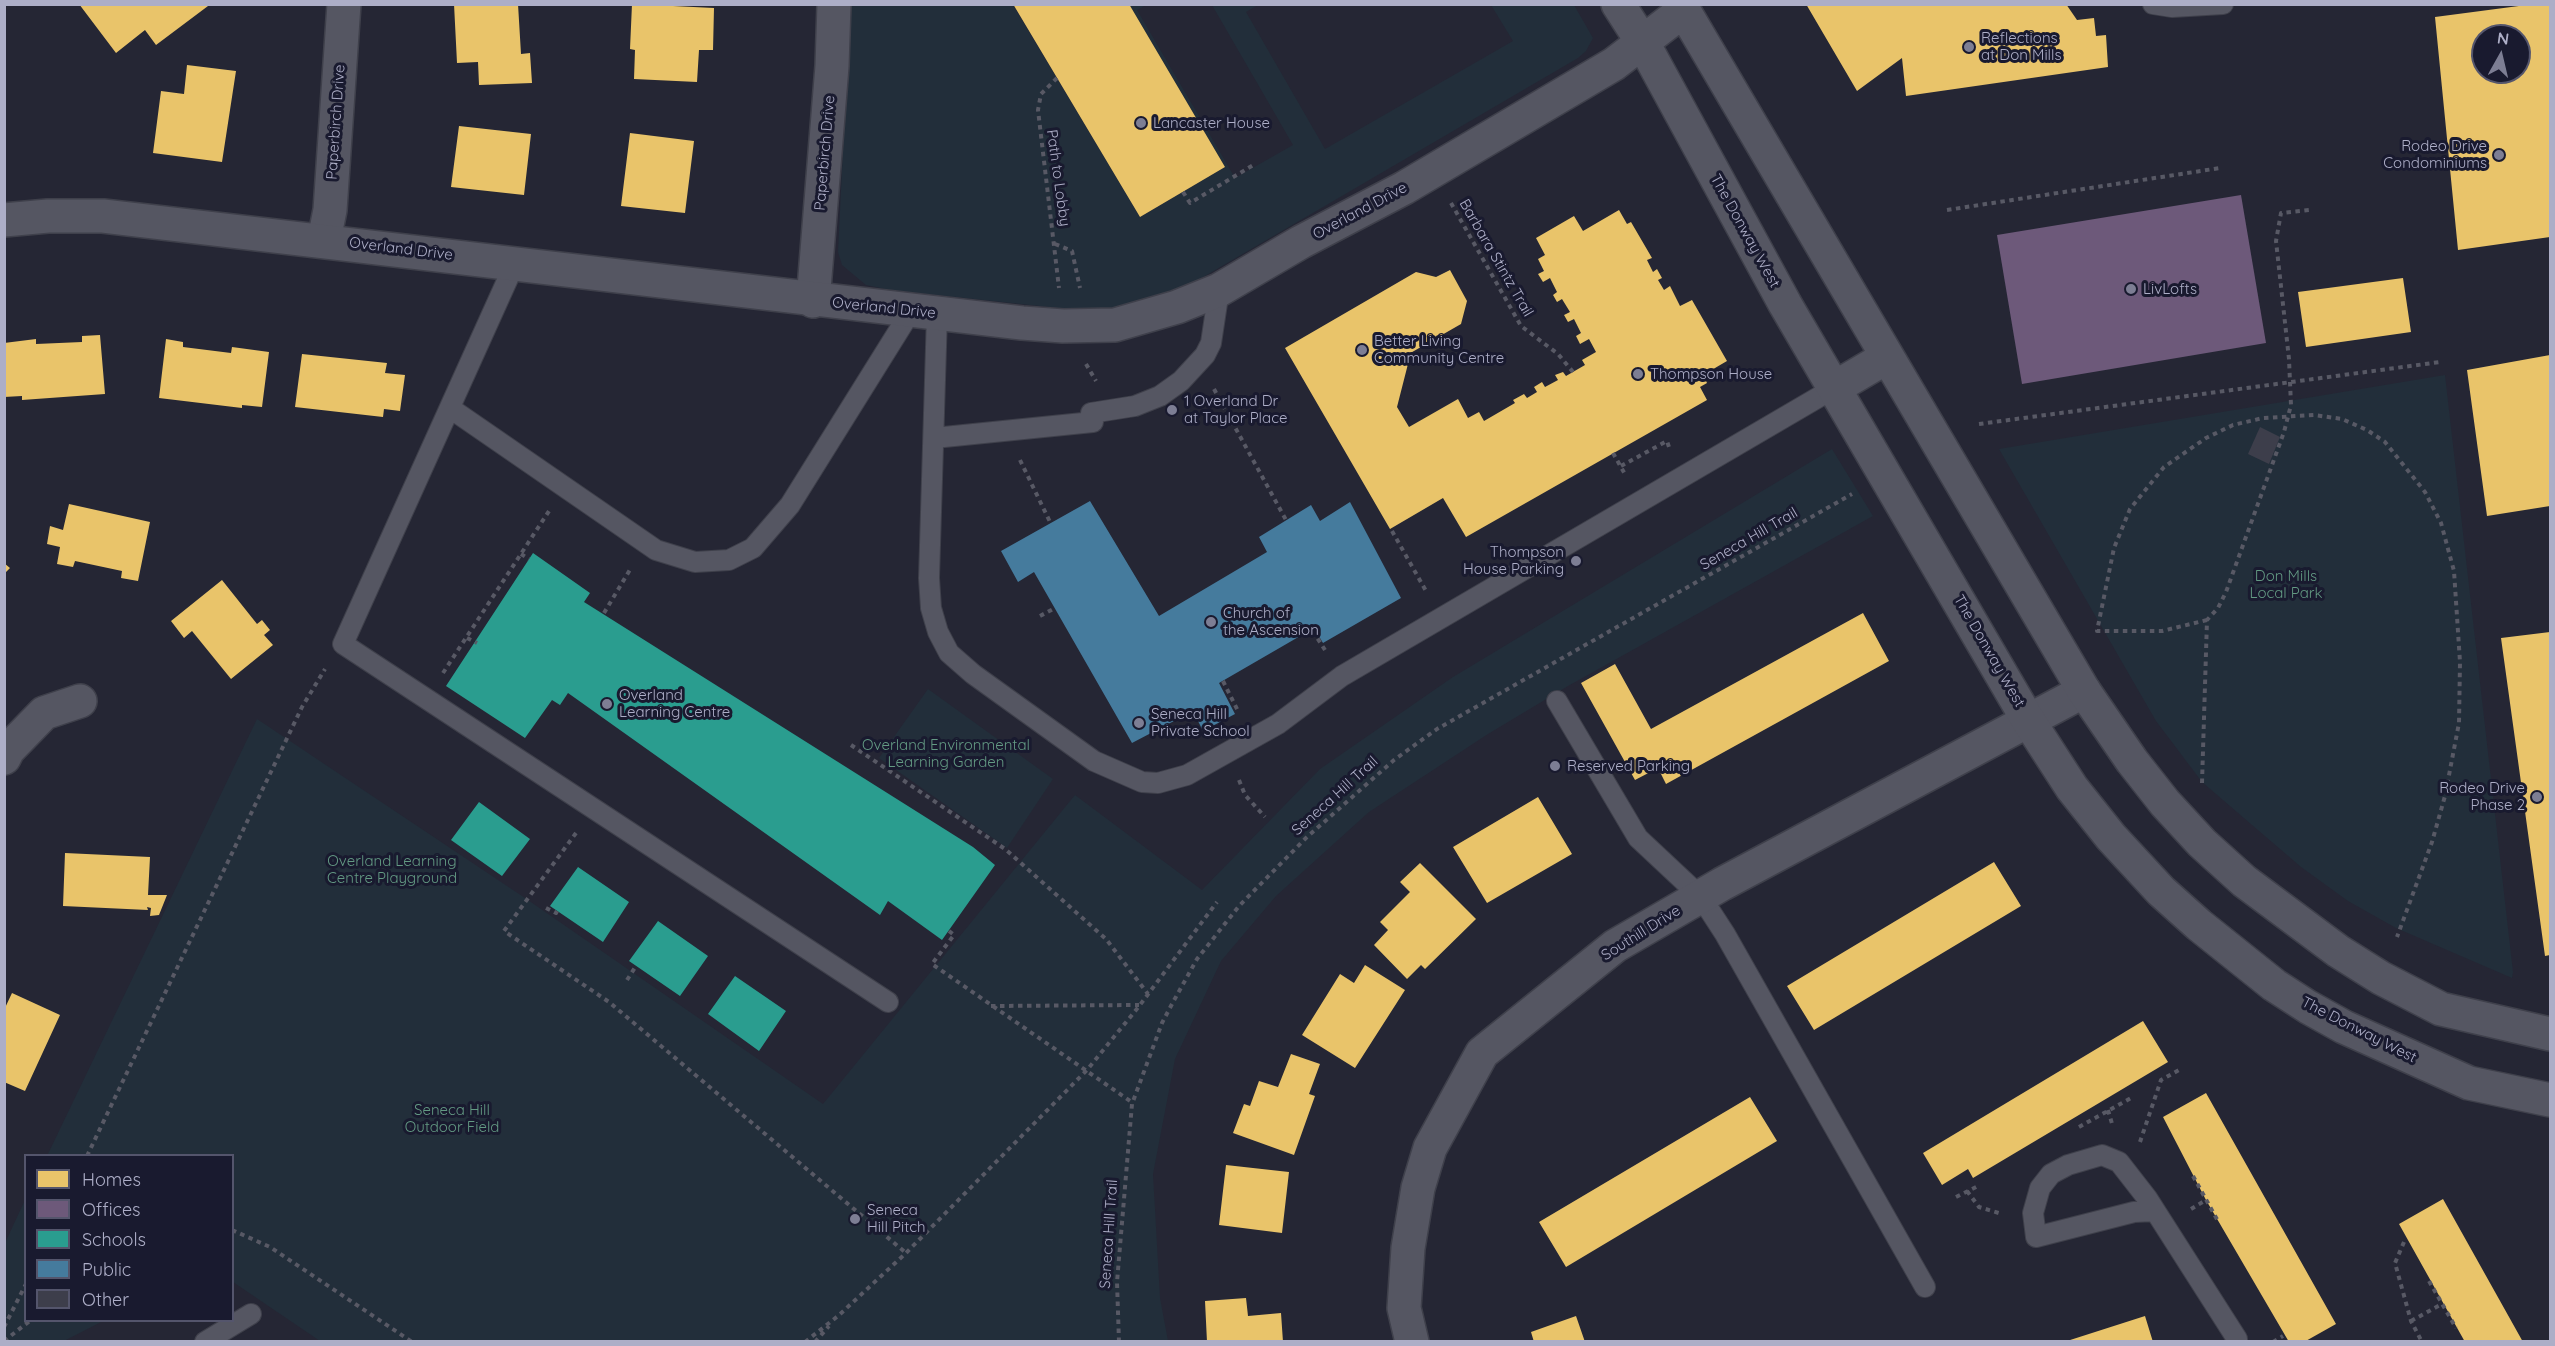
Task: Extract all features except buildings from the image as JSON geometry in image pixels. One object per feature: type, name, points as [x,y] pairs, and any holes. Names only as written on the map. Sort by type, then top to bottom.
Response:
[{"type":"street","name":"Paperbirch Drive","points":[[324,240],[330,210],[344,4]]},
{"type":"street","name":"Paperbirch Drive","points":[[813,301],[832,66],[834,4]]},
{"type":"street","name":"The Donway West","points":[[1618,4],[1643,43],[1785,304],[1836,387],[2028,720],[2072,788],[2111,837],[2161,891],[2274,985],[2344,1027],[2469,1083],[2550,1100]]},
{"type":"street","name":"Overland Drive","points":[[4,220],[48,216],[104,216],[324,240],[813,301],[1063,326],[1109,326],[1138,320],[1219,290],[1300,242],[1433,172],[1534,113],[1643,43],[1684,6]]},
{"type":"street","points":[[1684,6],[2084,691],[2132,761],[2202,843],[2244,881],[2306,928],[2381,978],[2441,1009],[2550,1034]]},
{"type":"street","points":[[1836,387],[1887,357]]},
{"type":"street","name":"Southill Drive","points":[[1412,1341],[1404,1308],[1408,1248],[1418,1188],[1430,1148],[1482,1053],[1615,946],[1701,897],[2084,691]]},
{"type":"street","points":[[4,758],[8,750],[44,713],[80,701]]},
{"type":"lane","points":[[2153,4],[2172,7],[2223,4]]},
{"type":"lane","points":[[515,263],[343,644],[888,1002]]},
{"type":"lane","points":[[934,438],[1093,422],[1091,413],[1135,406],[1160,396],[1181,381],[1200,362],[1210,343],[1219,290]]},
{"type":"lane","points":[[924,313],[934,438],[929,589],[936,626],[945,646],[973,674],[1084,754],[1126,777],[1142,782],[1158,783],[1187,775],[1278,724],[1332,682],[1836,387]]},
{"type":"lane","points":[[450,408],[646,544],[683,560],[707,563],[736,558],[753,548],[770,531],[924,313]]},
{"type":"lane","points":[[1557,701],[1638,838],[1701,897],[1925,1287]]},
{"type":"lane","points":[[2155,1211],[2134,1212],[2036,1237],[2033,1213],[2040,1188],[2051,1174],[2068,1165],[2102,1155],[2119,1162],[2155,1211],[2237,1341]]},
{"type":"lane","points":[[205,1341],[251,1314]]},
{"type":"path","name":"Path to Lobby","points":[[1057,78],[1041,94],[1038,110],[1059,288]]},
{"type":"path","points":[[1183,192],[1190,203],[1255,164]]},
{"type":"path","points":[[1947,210],[2220,168]]},
{"type":"path","name":"Barbara Stintz Trail","points":[[1433,172],[1521,326],[1532,337],[1558,354],[1574,372]]},
{"type":"path","points":[[2202,783],[2207,620],[2226,592],[2289,416],[2290,382],[2276,241],[2281,213],[2309,210]]},
{"type":"path","points":[[1055,244],[1071,251],[1080,289]]},
{"type":"path","points":[[1200,362],[1286,520]]},
{"type":"path","points":[[1979,424],[2440,362]]},
{"type":"path","points":[[2207,620],[2162,630],[2097,632],[2120,530],[2142,492],[2178,456],[2206,438],[2251,420],[2289,416],[2335,418],[2356,424],[2379,437],[2400,457],[2425,492],[2441,524],[2449,549],[2457,607],[2460,662],[2458,730],[2445,796],[2432,842],[2397,936]]},
{"type":"path","points":[[1007,432],[1051,524]]},
{"type":"path","points":[[1613,453],[1622,468],[1667,441],[1670,446],[1662,453]]},
{"type":"path","points":[[1628,479],[1637,473]]},
{"type":"path","points":[[426,698],[564,487]]},
{"type":"path","name":"Seneca Hill Trail","points":[[1119,1341],[1117,1282],[1134,1103],[1162,1023],[1207,946],[1282,861],[1371,780],[1413,746],[1468,710],[1852,493]]},
{"type":"path","points":[[1392,531],[1441,618]]},
{"type":"path","points":[[604,613],[646,544]]},
{"type":"path","points":[[521,554],[529,559]]},
{"type":"path","points":[[1040,616],[1055,608]]},
{"type":"path","points":[[1316,632],[1314,633],[1324,648]]},
{"type":"path","points":[[467,638],[477,643]]},
{"type":"path","points":[[87,1154],[302,707],[343,644]]},
{"type":"path","points":[[850,745],[1005,849],[1106,939],[1148,994]]},
{"type":"path","points":[[562,850],[504,931],[609,1002],[906,1253]]},
{"type":"path","points":[[814,1341],[906,1253],[1087,1070],[1140,1005],[1216,902]]},
{"type":"path","points":[[546,908],[557,911]]},
{"type":"path","points":[[949,931],[954,935],[932,964],[1134,1103]]},
{"type":"path","points":[[627,980],[636,966]]},
{"type":"path","points":[[990,1006],[1140,1005]]},
{"type":"path","points":[[2129,1176],[2161,1080],[2179,1070]]},
{"type":"path","points":[[2079,1127],[2131,1098]]},
{"type":"path","points":[[2193,1176],[2219,1223]]},
{"type":"path","points":[[1956,1197],[1978,1186]]},
{"type":"path","points":[[1966,1191],[1978,1207],[2035,1225]]},
{"type":"path","points":[[234,1231],[279,1252],[412,1341]]},
{"type":"path","points":[[2404,1242],[2395,1263],[2411,1321],[2422,1341]]},
{"type":"path","points":[[2428,1281],[2456,1328]]},
{"type":"path","points":[[4,1327],[24,1288]]},
{"type":"path","points":[[2411,1321],[2442,1304]]},
{"type":"path","points":[[805,1341],[838,1316]]},
{"type":"path","points":[[4,1341],[28,1322]]},
{"type":"path","points":[[2273,1341],[2283,1336]]},
{"type":"green space","points":[[850,5],[1013,5],[1140,217],[1225,167],[1129,5],[1146,5],[1137,10],[1235,178],[1293,145],[1212,5],[1258,5],[1246,12],[1325,149],[1513,41],[1491,5],[1574,5],[1593,38],[1586,51],[1578,58],[1193,283],[1142,303],[1115,308],[1077,310],[890,290],[866,285],[842,265],[838,252]]},
{"type":"green space","name":"Don Mills Local Park","points":[[2445,375],[2512,978],[2396,928],[2348,901],[2301,867],[2202,782],[2156,721],[1999,449]]},
{"type":"green space","name":"Seneca Hill Outdoor Field","points":[[1832,449],[1873,516],[1568,686],[1488,734],[1369,812],[1276,896],[1221,961],[1175,1059],[1153,1174],[1160,1298],[1168,1341],[320,1341],[234,1283],[234,1154],[48,1154],[257,719],[525,898],[823,1104],[1075,795],[1202,890],[1320,769],[1453,677]]},
{"type":"green space","name":"Overland Environmental Learning Garden","points":[[928,689],[1053,779],[1007,848],[879,758]]},
{"type":"green space","points":[[24,1202],[24,1322],[101,1322],[64,1341],[5,1341],[5,1243]]},
{"type":"place","name":"Reflections at Don Mills","points":[[1969,47]]},
{"type":"place","name":"Lancaster House","points":[[1141,123]]},
{"type":"place","name":"Rodeo Drive Condominiums","points":[[2499,155]]},
{"type":"place","name":"LivLofts","points":[[2131,289]]},
{"type":"place","name":"Better Living Community Centre","points":[[1362,350]]},
{"type":"place","name":"Thompson House","points":[[1638,374]]},
{"type":"place","name":"1 Overland Dr at Taylor Place","points":[[1172,410]]},
{"type":"place","name":"Thompson House Parking","points":[[1576,561]]},
{"type":"place","name":"Church of the Ascension","points":[[1211,622]]},
{"type":"place","name":"Overland Learning Centre","points":[[607,704]]},
{"type":"place","name":"Seneca Hill Private School","points":[[1139,723]]},
{"type":"place","name":"Reserved Parking","points":[[1555,766]]},
{"type":"place","name":"Rodeo Drive Phase 2","points":[[2537,797]]},
{"type":"place","name":"Seneca Hill Pitch","points":[[855,1219]]},
{"type":"park label","name":"Overland Learning Centre Playground","points":[[392,870]]}]
